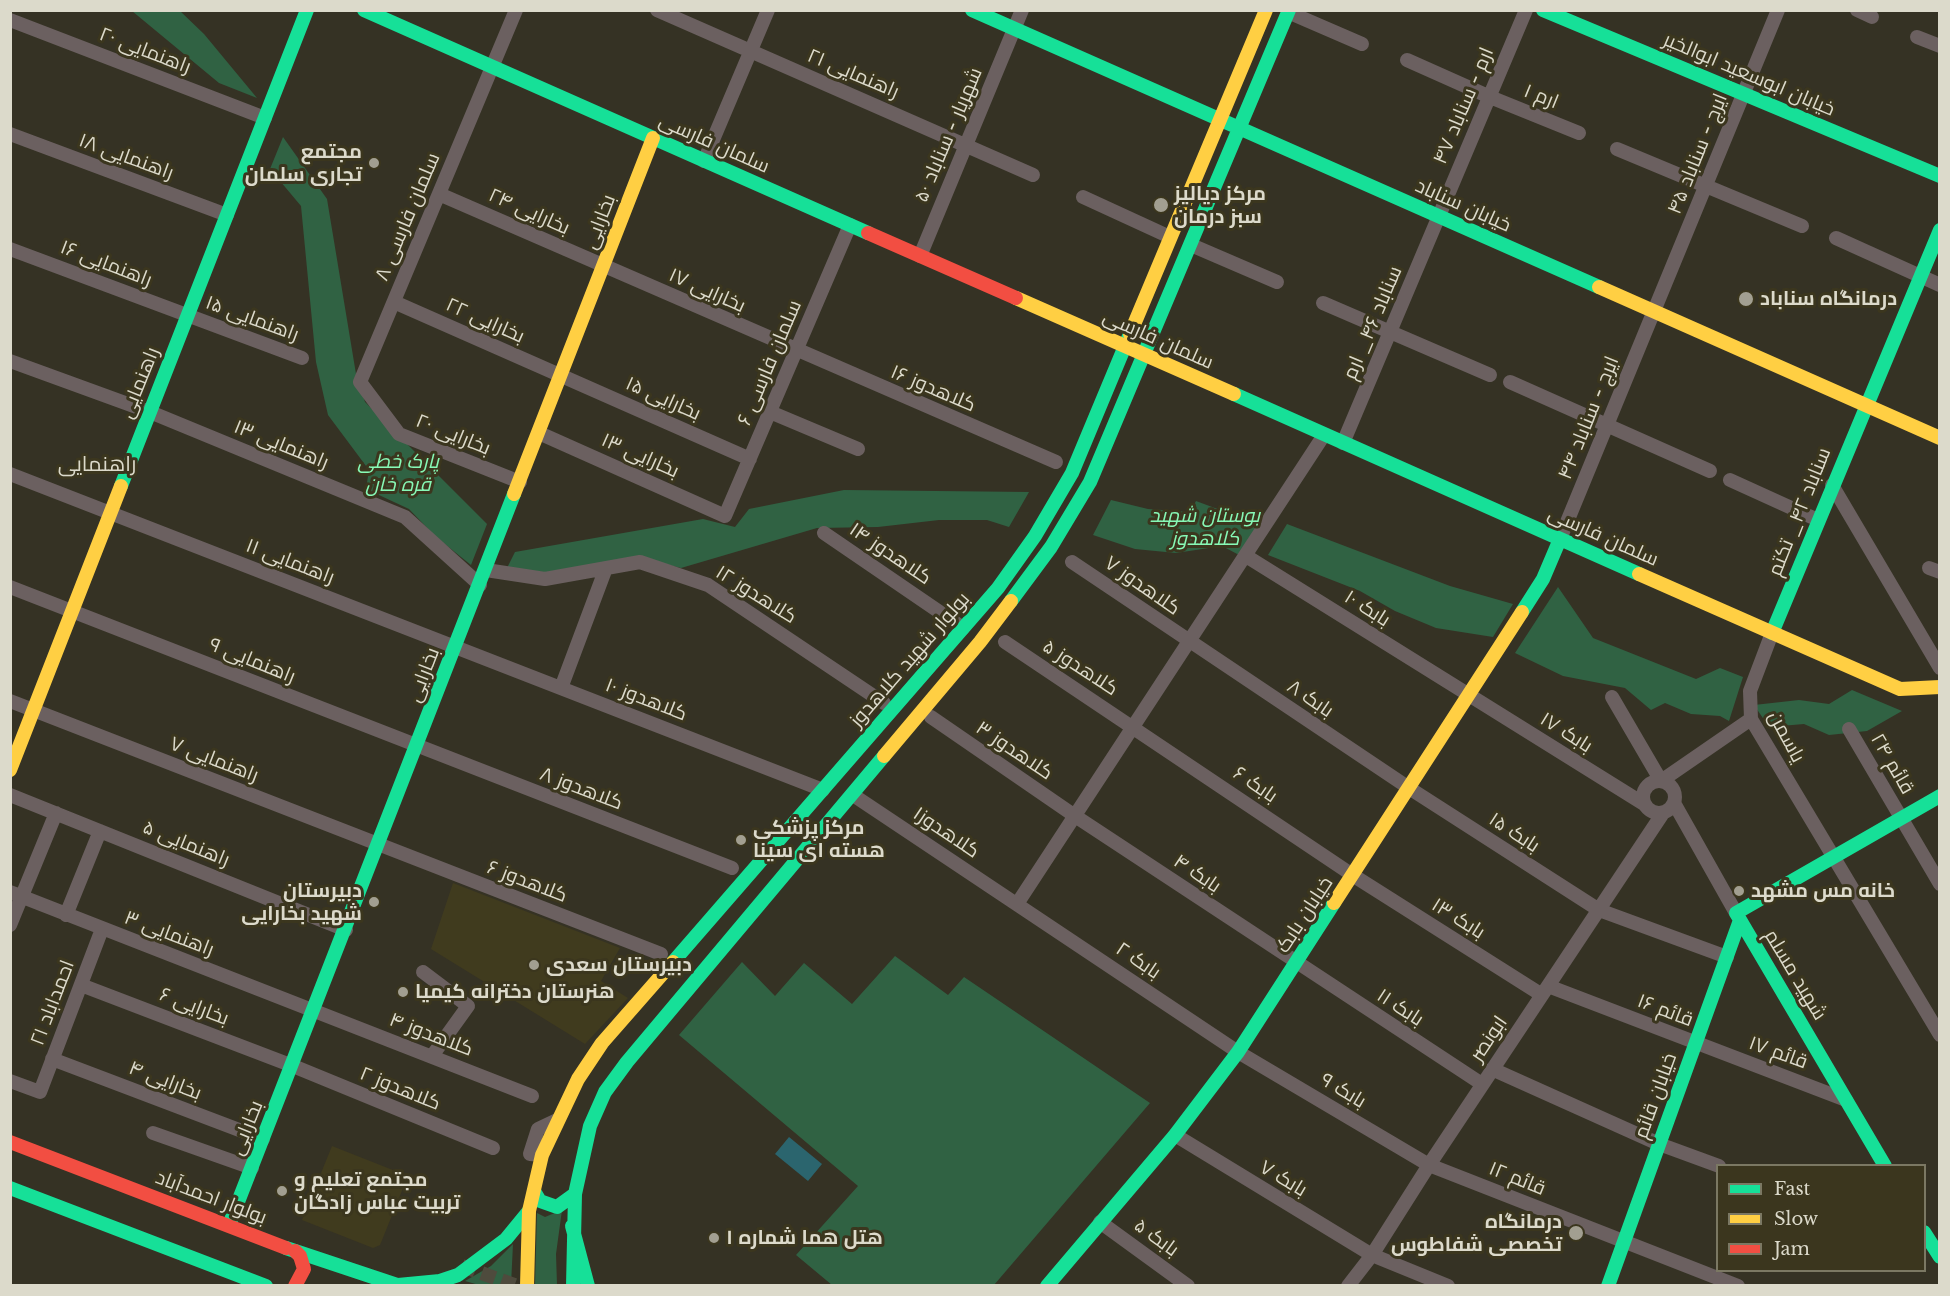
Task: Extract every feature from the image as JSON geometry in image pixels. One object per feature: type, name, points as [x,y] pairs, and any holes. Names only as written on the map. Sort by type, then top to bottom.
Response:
[{"type":"main road","name":"راهنمایی","points":[[10,770],[307,10]]},
{"type":"main road","name":"سلمان فارسی","points":[[364,10],[1899,689],[1940,687]]},
{"type":"main road","name":"خیابان سناباد","points":[[972,10],[1940,438]]},
{"type":"main road","name":"بولوار شهید کلاهدوز","points":[[527,1286],[529,1211],[542,1155],[578,1078],[602,1043],[998,588],[1035,536],[1072,473],[1218,119],[1266,10]]},
{"type":"main road","name":"خیابان ابوسعید ابوالخیر","points":[[1543,10],[1940,176]]},
{"type":"main road","name":"بولوار شهید کلاهدوز","points":[[573,1286],[574,1194],[590,1126],[605,1092],[627,1062],[1014,600],[1051,547],[1090,482],[1289,11]]},
{"type":"main road","name":"بخارایی","points":[[229,1225],[379,846],[653,138]]},
{"type":"main road","name":"سناباد ۴۲_ تکتم","points":[[1772,633],[1940,230]]},
{"type":"main road","name":"خیابان بابک","points":[[1047,1286],[1175,1135],[1238,1052],[1297,964],[1543,579],[1560,539]]},
{"type":"main road","points":[[1738,917],[1833,857],[1940,796]]},
{"type":"main road","name":"خیابان قائم","points":[[1608,1286],[1727,957],[1738,917]]},
{"type":"main road","name":"شهید مسلم","points":[[1738,917],[1884,1164]]},
{"type":"main road","name":"بولوار احمدآباد","points":[[10,1142],[295,1251],[399,1285]]},
{"type":"main road","points":[[11,1188],[266,1286]]},
{"type":"main road","points":[[534,1191],[540,1201],[557,1206],[574,1194]]},
{"type":"main road","points":[[399,1285],[440,1281],[458,1275],[506,1239],[529,1211]]},
{"type":"main road","points":[[572,1226],[588,1286]]},
{"type":"main road","points":[[1926,1236],[1933,1251]]},
{"type":"main road","points":[[295,1251],[300,1256],[304,1269],[295,1286]]},
{"type":"street","name":"سلمان فارسی ۸","points":[[360,382],[516,10]]},
{"type":"street","name":"راهنمایی ۲۱","points":[[657,10],[1033,175]]},
{"type":"street","points":[[704,161],[768,10]]},
{"type":"street","name":"شهریار - سناباد ۵۰","points":[[920,256],[1022,10]]},
{"type":"street","name":"ارم - سناباد ۴۷","points":[[1438,217],[1526,10]]},
{"type":"street","name":"ایرج - سناباد ۴۵","points":[[1654,312],[1778,10]]},
{"type":"street","points":[[1857,10],[1872,17]]},
{"type":"street","points":[[1289,11],[1362,44]]},
{"type":"street","name":"راهنمایی ۲۰","points":[[10,20],[265,118]]},
{"type":"street","points":[[1917,38],[1940,46]]},
{"type":"street","name":"ارم ۱","points":[[1407,60],[1579,133]]},
{"type":"street","name":"راهنمایی ۱۸","points":[[10,134],[227,215]]},
{"type":"street","points":[[1617,148],[1802,226]]},
{"type":"street","name":"بخارایی ۲۴","points":[[439,194],[603,266]]},
{"type":"street","points":[[1083,197],[1170,237]]},
{"type":"street","name":"سناباد ۴۶_ ارم","points":[[1343,443],[1438,217]]},
{"type":"street","name":"سلمان فارسی ۶","points":[[725,516],[850,225]]},
{"type":"street","points":[[1836,238],[1940,285]]},
{"type":"street","points":[[1191,245],[1277,282]]},
{"type":"street","name":"راهنمایی ۱۶","points":[[10,249],[188,316]]},
{"type":"street","name":"بخارایی ۱۷","points":[[603,266],[796,351]]},
{"type":"street","name":"بخارایی ۲۲","points":[[394,302],[561,375]]},
{"type":"street","points":[[1323,303],[1490,375]]},
{"type":"street","name":"ایرج - سناباد ۴۴","points":[[1560,539],[1654,312]]},
{"type":"street","name":"راهنمایی ۱۵","points":[[188,316],[302,358]]},
{"type":"street","name":"کلاهدوز ۱۶","points":[[796,351],[1056,462]]},
{"type":"street","name":"راهنمایی ۱۳","points":[[10,361],[150,412],[405,517],[480,585]]},
{"type":"street","name":"بخارایی ۱۵","points":[[561,375],[750,459]]},
{"type":"street","name":"بخارایی ۲۰","points":[[360,382],[399,434],[520,482]]},
{"type":"street","points":[[1510,382],[1710,471]]},
{"type":"street","points":[[770,412],[858,449]]},
{"type":"street","name":"بخارایی ۱۳","points":[[539,433],[725,516]]},
{"type":"street","points":[[1017,904],[1324,435]]},
{"type":"street","name":"راهنمایی ۱۱","points":[[10,474],[456,647]]},
{"type":"street","points":[[1730,480],[1818,520]]},
{"type":"street","points":[[1832,485],[1940,668]]},
{"type":"street","name":"کلاهدوز ۱۴","points":[[824,533],[963,628]]},
{"type":"street","name":"بابک ۱۰","points":[[1246,556],[1468,695]]},
{"type":"street","name":"کلاهدوز ۱۲","points":[[486,570],[545,579],[640,562],[708,585],[884,703]]},
{"type":"street","name":"کلاهدوز ۷","points":[[1072,562],[1189,642]]},
{"type":"street","points":[[561,688],[606,568]]},
{"type":"street","name":"راهنمایی ۹","points":[[10,587],[417,747]]},
{"type":"street","name":"یاسمن","points":[[1772,633],[1750,691],[1751,719],[1940,1035]]},
{"type":"street","name":"کلاهدوز ۵","points":[[1005,642],[1134,726]]},
{"type":"street","name":"بابک ۸","points":[[1189,642],[1409,788]]},
{"type":"street","name":"کلاهدوز ۱۰","points":[[456,647],[823,790]]},
{"type":"street","name":"بابک ۱۷","points":[[1468,695],[1644,804]]},
{"type":"street","points":[[1612,697],[1661,781],[1673,789],[1674,803],[1663,813],[1652,812],[1644,804],[1644,790],[1652,783],[1661,781],[1751,719]]},
{"type":"street","name":"راهنمایی ۷","points":[[10,701],[379,846]]},
{"type":"street","name":"کلاهدوز ۳","points":[[931,717],[1075,816]]},
{"type":"street","name":"بابک ۶","points":[[1134,726],[1353,876]]},
{"type":"street","name":"قائم ۲۴","points":[[1849,729],[1940,884]]},
{"type":"street","name":"کلاهدوز ۸","points":[[417,747],[732,868]]},
{"type":"street","name":"بابک ۱۵","points":[[1409,788],[1599,910],[1727,957]]},
{"type":"street","name":"راهنمایی ۵","points":[[10,795],[346,930]]},
{"type":"street","name":"کلاهدوز۱","points":[[853,795],[1017,904]]},
{"type":"street","name":"شهید مسلم","points":[[1674,803],[1738,917]]},
{"type":"street","points":[[10,925],[16,894],[56,813]]},
{"type":"street","name":"ابونصر","points":[[1348,1286],[1372,1256],[1428,1165],[1663,813]]},
{"type":"street","name":"بابک ۴","points":[[1075,816],[1297,964]]},
{"type":"street","points":[[66,915],[100,831]]},
{"type":"street","name":"کلاهدوز ۶","points":[[379,846],[661,954]]},
{"type":"street","name":"بابک ۱۳","points":[[1353,876],[1545,990],[1620,1014]]},
{"type":"street","name":"راهنمایی ۳","points":[[16,894],[315,1010]]},
{"type":"street","name":"بابک ۲","points":[[1017,904],[1238,1052]]},
{"type":"street","name":"احمداباد ۲۱","points":[[10,1081],[40,1092],[102,929]]},
{"type":"street","name":"بابک ۱۱","points":[[1297,964],[1482,1084]]},
{"type":"street","points":[[423,972],[468,1006],[432,1056]]},
{"type":"street","name":"بخارایی ۶","points":[[81,985],[293,1066]]},
{"type":"street","name":"کلاهدوز ۴","points":[[315,1010],[532,1096]]},
{"type":"street","name":"قائم ۱۶","points":[[1620,1014],[1696,1044]]},
{"type":"street","name":"قائم ۱۷","points":[[1696,1044],[1846,1100]]},
{"type":"street","name":"بابک ۹","points":[[1238,1052],[1428,1165]]},
{"type":"street","name":"بخارایی ۴","points":[[52,1059],[263,1139]]},
{"type":"street","name":"کلاهدوز ۲","points":[[293,1066],[493,1148]]},
{"type":"street","points":[[1492,1069],[1659,1144],[1716,1165]]},
{"type":"street","points":[[153,1133],[252,1167]]},
{"type":"street","name":"بابک ۷","points":[[1175,1135],[1372,1256],[1448,1286]]},
{"type":"street","name":"قائم ۱۲","points":[[1428,1165],[1738,1286]]},
{"type":"street","name":"بابک ۵","points":[[1100,1222],[1188,1286]]},
{"type":"shaded area","name":"دبیرستان سعدی","points":[[453,883],[620,948],[601,981],[628,998],[585,1044],[431,949]]},
{"type":"shaded area","points":[[332,1146],[408,1176],[380,1245],[373,1248],[302,1220]]},
{"type":"green space","points":[[132,11],[180,11],[204,34],[257,98],[219,83]]},
{"type":"green space","name":"پارک خطی قره خان","points":[[283,137],[327,199],[356,374],[365,402],[487,524],[471,565],[436,537],[409,509],[366,489],[369,470],[328,415],[316,362],[301,206],[270,169]]},
{"type":"green space","points":[[844,490],[1029,492],[1009,527],[987,520],[939,520],[878,527],[817,528],[681,568],[636,557],[551,573],[507,568],[515,552],[703,519],[735,527],[749,509]]},
{"type":"green space","name":"بوستان شهید کلاهدوز","points":[[1111,500],[1148,509],[1190,512],[1196,501],[1258,524],[1241,556],[1222,546],[1176,553],[1135,549],[1093,535]]},
{"type":"green space","points":[[1287,524],[1450,586],[1513,604],[1493,637],[1436,628],[1395,611],[1360,591],[1268,555]]},
{"type":"green space","points":[[1558,587],[1593,638],[1696,679],[1720,668],[1743,677],[1729,721],[1720,716],[1691,714],[1665,703],[1651,710],[1625,688],[1563,676],[1515,653]]},
{"type":"green space","points":[[1852,690],[1902,711],[1867,731],[1829,735],[1804,724],[1769,727],[1754,705],[1799,700],[1829,704]]},
{"type":"green space","points":[[895,956],[948,995],[964,977],[1150,1103],[994,1285],[832,1285],[796,1255],[858,1186],[679,1035],[742,962],[775,996],[804,963],[852,1004]]},
{"type":"green space","points":[[562,1210],[556,1254],[557,1285],[535,1286],[537,1213],[545,1217]]},
{"type":"green space","points":[[513,1244],[511,1285],[479,1285],[465,1281],[491,1266]]},
{"type":"water","points":[[789,1137],[822,1164],[808,1181],[775,1154]]},
{"type":"tunnel","points":[[462,1266],[517,1286]]},
{"type":"traffic: fast","points":[[121,486],[307,10]]},
{"type":"traffic: fast","points":[[364,10],[868,233]]},
{"type":"traffic: fast","points":[[972,10],[1599,287]]},
{"type":"traffic: fast","points":[[1011,601],[1051,547],[1090,482],[1289,10]]},
{"type":"traffic: fast","points":[[1543,10],[1940,176]]},
{"type":"traffic: fast","points":[[1772,633],[1940,230]]},
{"type":"traffic: fast","points":[[673,962],[998,588],[1035,536],[1072,473],[1130,334]]},
{"type":"traffic: fast","points":[[1234,394],[1639,574]]},
{"type":"traffic: fast","points":[[229,1225],[514,494]]},
{"type":"traffic: fast","points":[[1522,612],[1543,579],[1560,539]]},
{"type":"traffic: fast","points":[[573,1286],[575,1194],[590,1126],[605,1092],[627,1062],[884,756]]},
{"type":"traffic: fast","points":[[1884,1164],[1736,913],[1940,796]]},
{"type":"traffic: fast","points":[[1047,1286],[1175,1135],[1238,1052],[1334,903]]},
{"type":"traffic: fast","points":[[1608,1286],[1740,920]]},
{"type":"traffic: fast","points":[[10,1188],[266,1286]]},
{"type":"traffic: fast","points":[[534,1191],[540,1201],[557,1207],[575,1194]]},
{"type":"traffic: fast","points":[[398,1285],[440,1281],[458,1275],[506,1239],[529,1211]]},
{"type":"traffic: fast","points":[[572,1226],[588,1286]]},
{"type":"traffic: fast","points":[[1926,1235],[1940,1257]]},
{"type":"traffic: fast","points":[[286,1248],[400,1286]]},
{"type":"traffic: slow","points":[[1130,334],[1266,10]]},
{"type":"traffic: slow","points":[[514,494],[653,138]]},
{"type":"traffic: slow","points":[[1599,287],[1940,438]]},
{"type":"traffic: slow","points":[[1016,298],[1234,394]]},
{"type":"traffic: slow","points":[[10,770],[121,486]]},
{"type":"traffic: slow","points":[[1639,574],[1900,689],[1940,687]]},
{"type":"traffic: slow","points":[[884,756],[980,642],[1011,601]]},
{"type":"traffic: slow","points":[[1334,903],[1522,612]]},
{"type":"traffic: slow","points":[[527,1286],[529,1211],[542,1155],[578,1079],[602,1043],[673,962]]},
{"type":"traffic: jam","points":[[868,233],[1016,298]]},
{"type":"traffic: jam","points":[[10,1142],[286,1248]]},
{"type":"traffic: jam","points":[[295,1251],[300,1256],[304,1269],[295,1286]]},
{"type":"place","name":"مجتمع تجاری سلمان","points":[[374,163]]},
{"type":"place","name":"مرکز دیالیز سبز درمان","points":[[1161,205]]},
{"type":"place","name":"درمانگاه سناباد","points":[[1746,299]]},
{"type":"place","name":"مرکز پزشکی هسته ای سینا","points":[[741,840]]},
{"type":"place","name":"خانه مس مشهد","points":[[1739,891]]},
{"type":"place","name":"دبیرستان شهید بخارایی","points":[[374,902]]},
{"type":"place","name":"دبیرستان سعدی","points":[[534,965]]},
{"type":"place","name":"هنرستان دخترانه کیمیا","points":[[403,992]]},
{"type":"place","name":"مجتمع تعلیم و تربیت عباس زادگان","points":[[282,1191]]},
{"type":"place","name":"درمانگاه تخصصی شفاطوس","points":[[1576,1233]]},
{"type":"place","name":"هتل هما شماره ۱","points":[[714,1238]]},
{"type":"district","name":"راهنمایی","points":[[97,465]]}]
